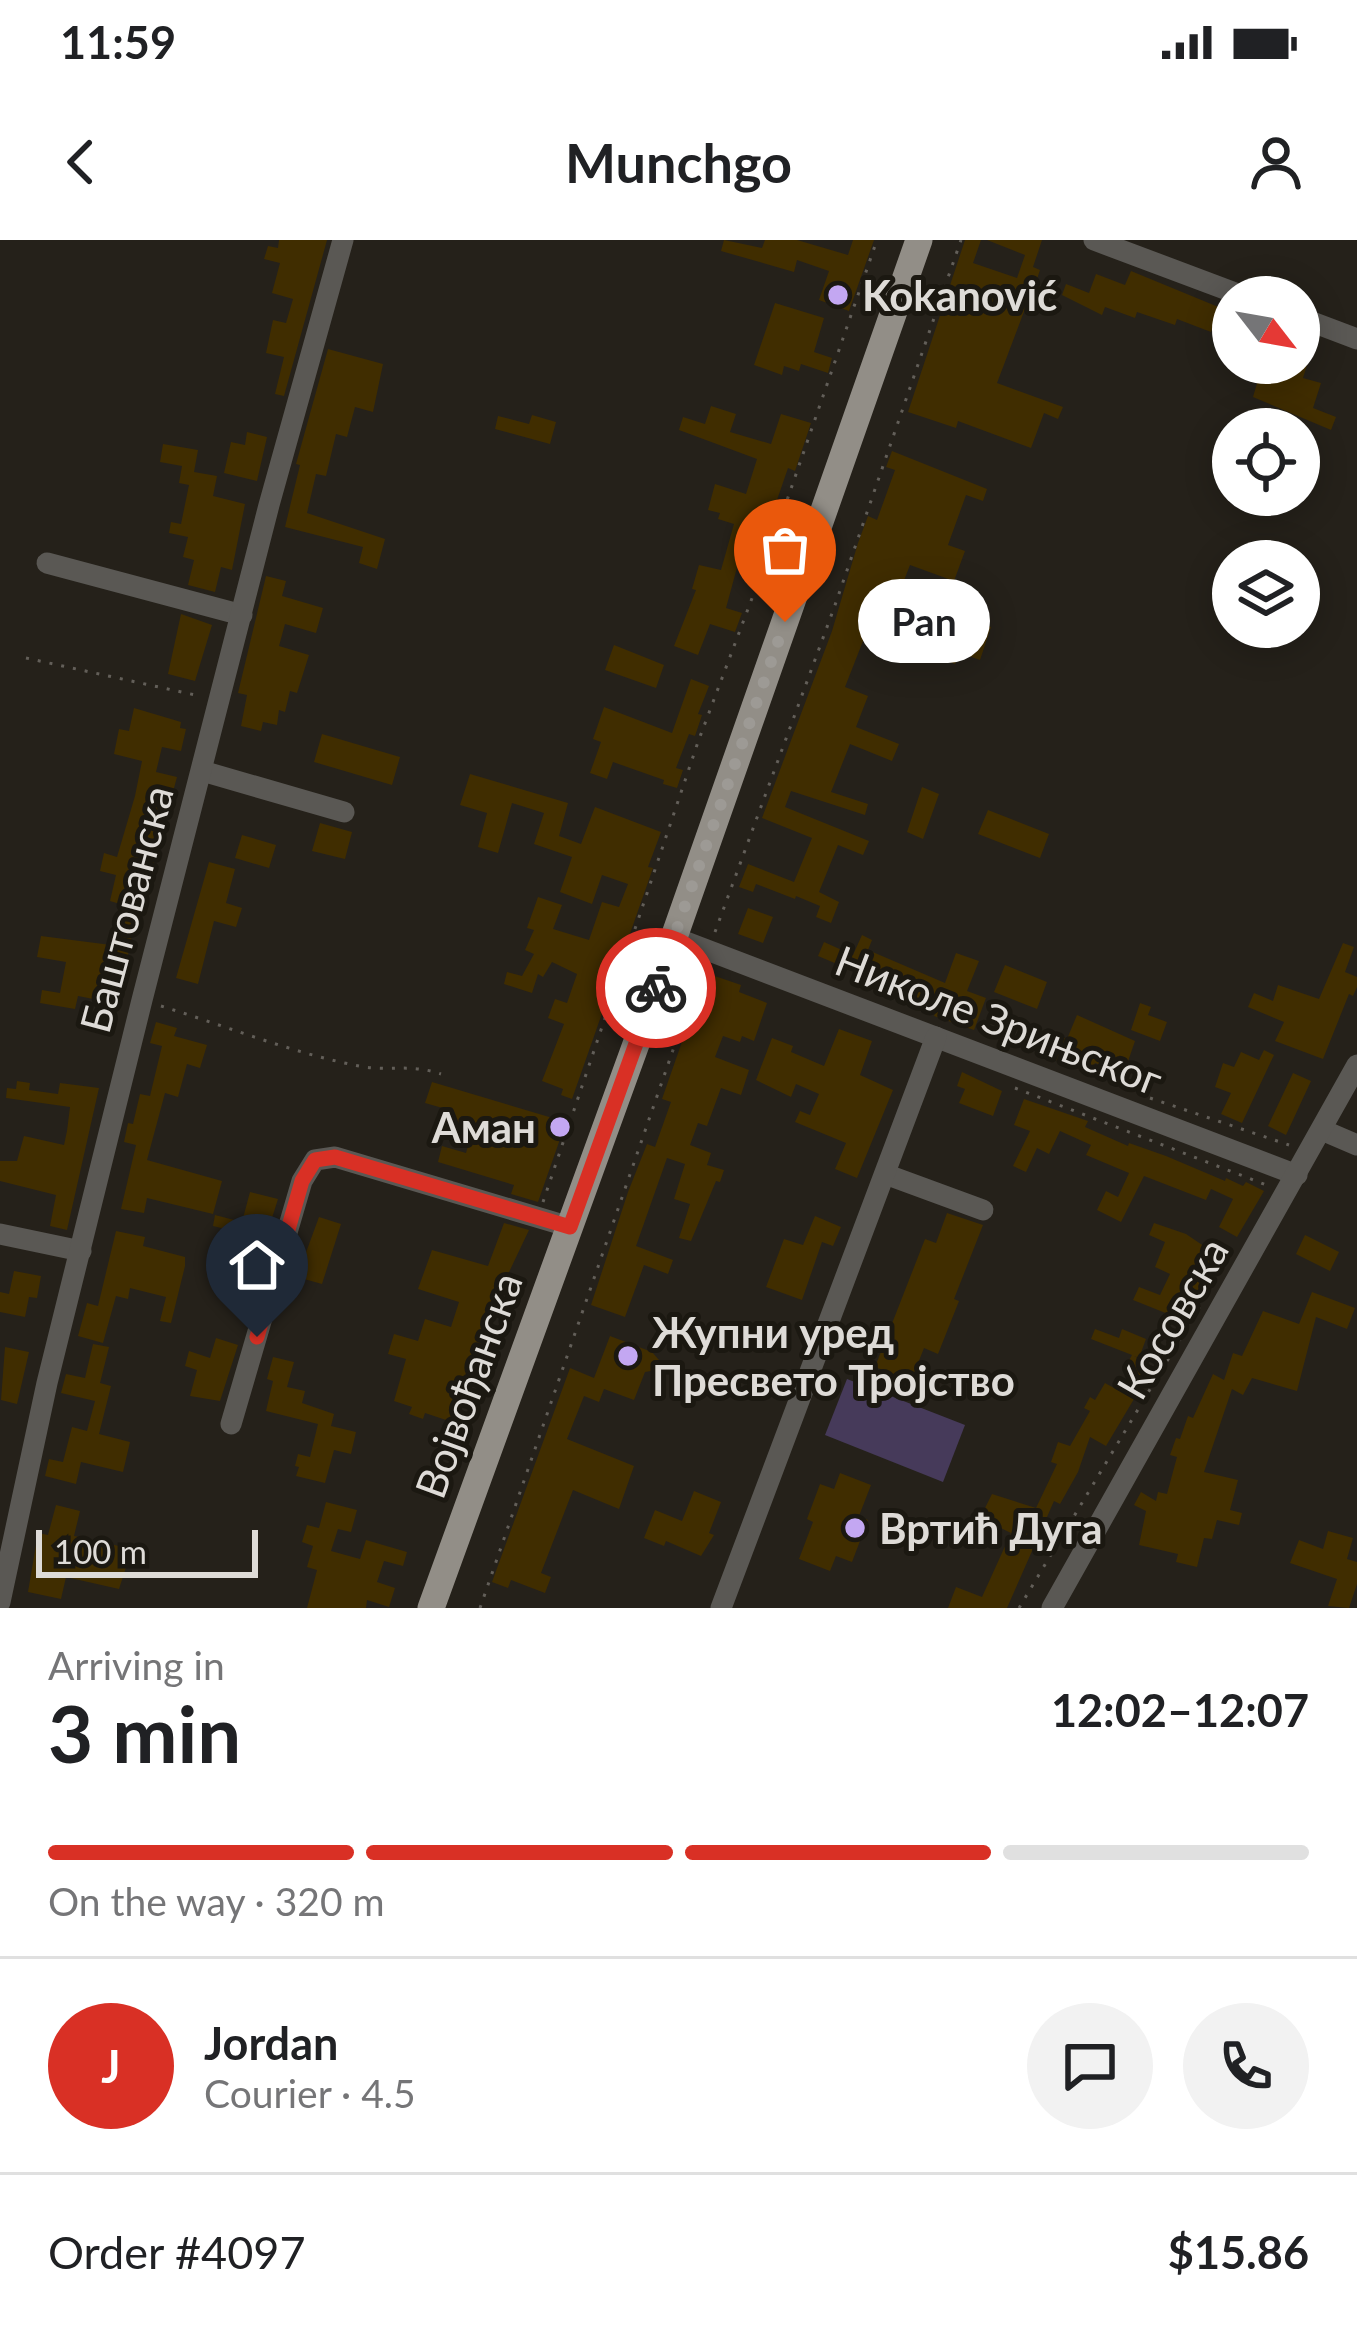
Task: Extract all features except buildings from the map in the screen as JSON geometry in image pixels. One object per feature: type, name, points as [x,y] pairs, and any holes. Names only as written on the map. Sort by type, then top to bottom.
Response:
[{"type":"main road","name":"Војвођанска","points":[[431,1608],[674,938],[919,240]]},
{"type":"street","name":"Баштованска","points":[[0,1602],[47,1383],[142,1000],[343,240]]},
{"type":"street","points":[[1094,240],[1212,284]]},
{"type":"street","points":[[1320,325],[1357,339]]},
{"type":"street","points":[[47,563],[242,615]]},
{"type":"street","points":[[202,771],[344,812]]},
{"type":"street","name":"Николе Зрињског","points":[[674,938],[1297,1175]]},
{"type":"street","points":[[721,1608],[936,1037]]},
{"type":"street","name":"Косовска","points":[[1052,1608],[1357,1065]]},
{"type":"street","points":[[1322,1130],[1357,1145]]},
{"type":"street","points":[[231,1424],[302,1181],[315,1160],[335,1157],[570,1227]]},
{"type":"street","points":[[885,1174],[982,1210]]},
{"type":"street","points":[[0,1234],[81,1251]]},
{"type":"path","points":[[538,1216],[691,762],[877,240]]},
{"type":"path","points":[[480,1608],[961,240]]},
{"type":"path","points":[[26,658],[219,700]]},
{"type":"path","points":[[142,1000],[347,1063],[381,1068],[408,1065],[441,1075]]},
{"type":"path","points":[[1019,1608],[1201,1304]]},
{"type":"shaded area","points":[[847,1379],[965,1425],[943,1482],[825,1435]]},
{"type":"way so far","points":[[656,988],[785,622]]},
{"type":"place","name":"Kokanović","points":[[838,295]]},
{"type":"place","name":"Pan","points":[[785,622]]},
{"type":"place","name":"Аман","points":[[560,1127]]},
{"type":"place","name":"Жупни уред Пресвето Тројство","points":[[628,1356]]},
{"type":"place","name":"Вртић Дуга","points":[[855,1528]]},
{"type":"route","points":[[257,1337],[302,1181],[315,1160],[335,1157],[570,1227],[656,988]]}]
